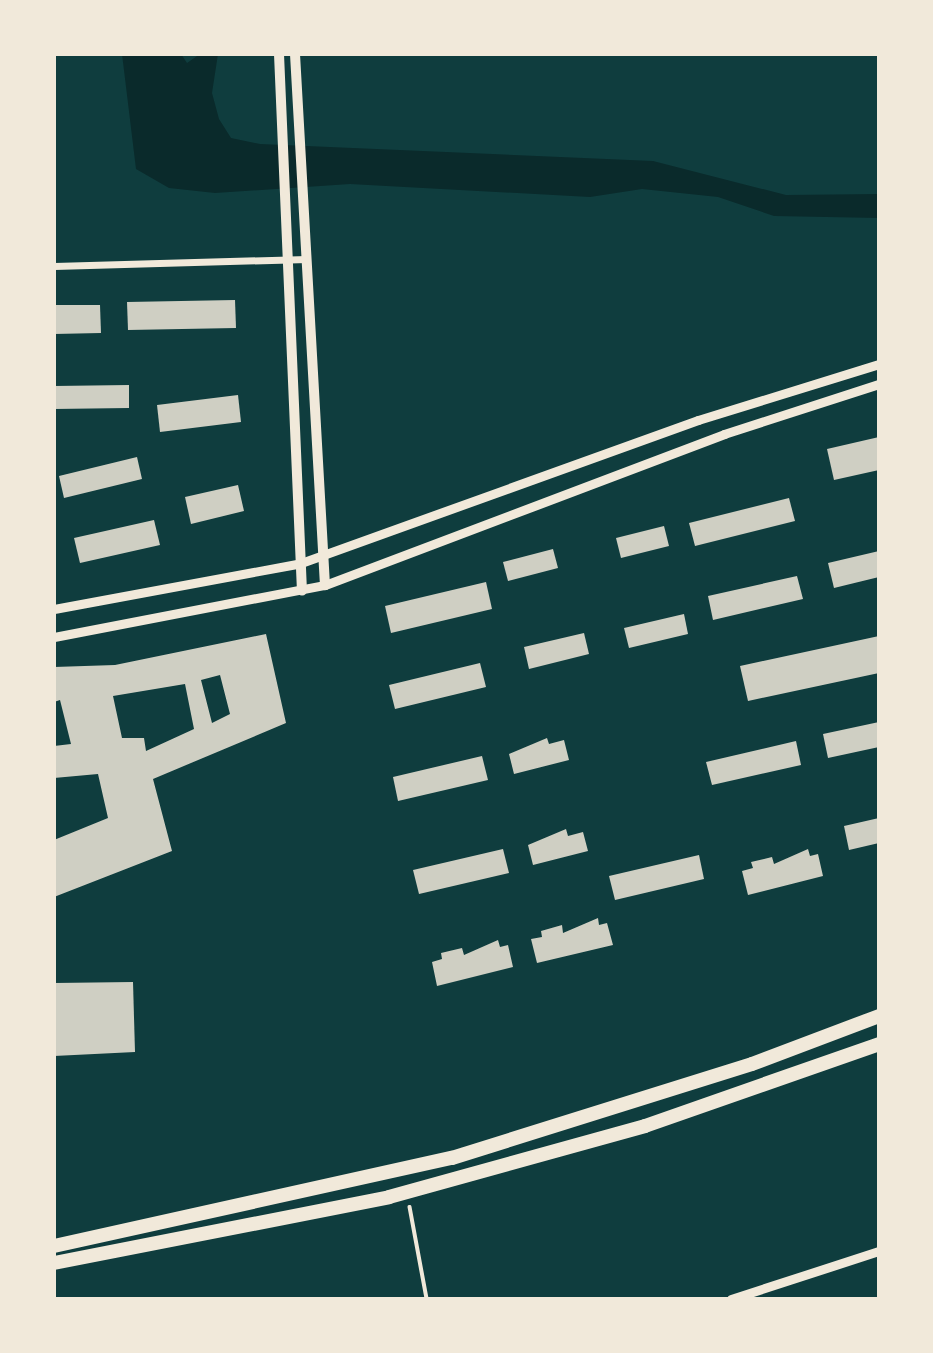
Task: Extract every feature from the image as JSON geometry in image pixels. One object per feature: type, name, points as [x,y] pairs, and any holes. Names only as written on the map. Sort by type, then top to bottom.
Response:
[{"type":"highway","points":[[54,1246],[452,1158],[752,1064],[879,1016]]},
{"type":"highway","points":[[54,1263],[389,1197],[645,1126],[879,1044]]},
{"type":"main road","points":[[279,54],[302,591]]},
{"type":"main road","points":[[295,54],[325,585]]},
{"type":"street","points":[[54,266],[306,259]]},
{"type":"street","points":[[54,609],[300,563],[698,420],[879,364]]},
{"type":"street","points":[[54,637],[325,585],[724,434],[879,384]]},
{"type":"street","points":[[731,1299],[879,1251]]},
{"type":"lane","points":[[410,1207],[426,1299]]},
{"type":"water","points":[[122,54],[181,54],[187,63],[200,54],[218,54],[212,93],[219,119],[231,138],[260,144],[653,161],[786,195],[879,194],[879,218],[774,216],[718,197],[642,189],[590,197],[350,184],[215,193],[169,188],[136,169]]},
{"type":"building","points":[[235,300],[236,328],[128,330],[127,302]]},
{"type":"building","points":[[54,305],[100,305],[101,333],[54,334]]},
{"type":"building","points":[[129,385],[129,408],[54,409],[54,386]]},
{"type":"building","points":[[238,395],[241,422],[160,432],[157,405]]},
{"type":"building","points":[[879,437],[879,470],[834,480],[827,449]]},
{"type":"building","points":[[137,457],[142,479],[64,498],[59,476]]},
{"type":"building","points":[[238,485],[244,511],[191,524],[185,497]]},
{"type":"building","points":[[789,498],[795,521],[695,546],[689,523]]},
{"type":"building","points":[[154,520],[160,545],[80,563],[74,538]]},
{"type":"building","points":[[664,526],[669,546],[621,558],[616,538]]},
{"type":"building","points":[[553,549],[558,568],[508,581],[503,562]]},
{"type":"building","points":[[879,551],[879,577],[834,588],[828,563]]},
{"type":"building","points":[[797,576],[803,599],[713,620],[708,596]]},
{"type":"building","points":[[486,582],[492,609],[391,633],[385,606]]},
{"type":"building","points":[[684,614],[688,634],[629,648],[624,628]]},
{"type":"building","points":[[584,633],[589,654],[529,669],[524,647]]},
{"type":"building","points":[[266,634],[286,723],[153,779],[172,851],[54,897],[54,840],[108,818],[98,774],[54,778],[54,746],[71,744],[60,700],[54,702],[54,667],[115,665]],"holes":[[[220,675],[230,714],[212,723],[201,680]],[[185,684],[194,729],[146,751],[144,738],[122,738],[113,696]]]},
{"type":"building","points":[[879,636],[879,673],[748,701],[740,666]]},
{"type":"building","points":[[480,663],[486,687],[395,709],[389,685]]},
{"type":"building","points":[[879,722],[879,747],[828,758],[823,734]]},
{"type":"building","points":[[547,738],[549,744],[564,740],[569,760],[514,774],[509,754]]},
{"type":"building","points":[[796,741],[801,765],[712,785],[706,762]]},
{"type":"building","points":[[482,756],[488,780],[398,801],[393,777]]},
{"type":"building","points":[[879,818],[879,843],[849,850],[844,826]]},
{"type":"building","points":[[566,829],[568,836],[583,832],[588,851],[533,865],[528,845]]},
{"type":"building","points":[[503,849],[509,873],[419,894],[413,870]]},
{"type":"building","points":[[808,849],[810,856],[818,854],[823,876],[748,895],[742,871],[753,868],[751,862],[772,857],[774,864]]},
{"type":"building","points":[[699,855],[704,879],[615,900],[609,876]]},
{"type":"building","points":[[598,918],[599,925],[607,923],[613,945],[537,963],[531,939],[542,937],[541,931],[562,925],[563,933]]},
{"type":"building","points":[[498,940],[500,947],[508,945],[513,967],[437,986],[432,962],[442,959],[441,953],[462,948],[464,955]]},
{"type":"building","points":[[133,982],[135,1052],[54,1056],[54,983]]}]
